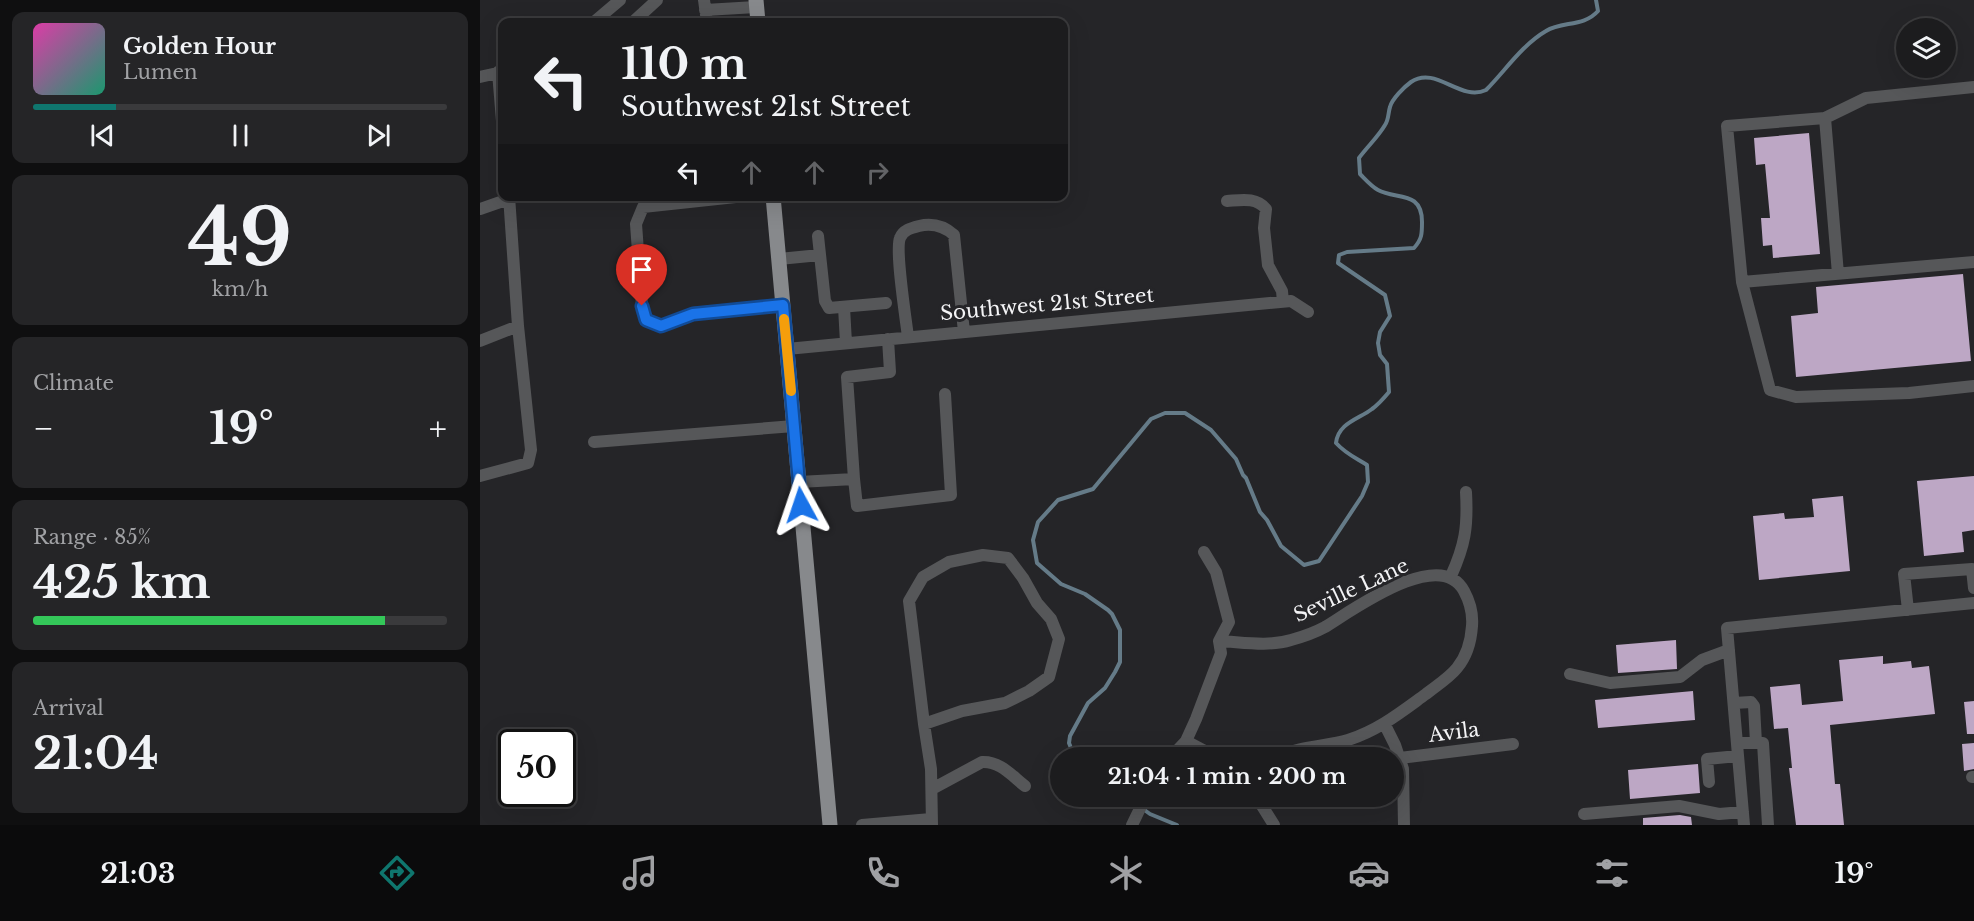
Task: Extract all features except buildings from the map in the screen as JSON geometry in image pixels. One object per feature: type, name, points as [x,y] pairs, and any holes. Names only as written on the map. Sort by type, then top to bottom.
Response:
[{"type":"main road","points":[[756,3],[758,18]]},
{"type":"main road","points":[[773,201],[830,825]]},
{"type":"street","points":[[599,18],[620,0]]},
{"type":"street","points":[[637,18],[657,0]]},
{"type":"street","points":[[706,11],[756,3]]},
{"type":"street","points":[[480,77],[498,72]]},
{"type":"street","points":[[1974,87],[1866,98],[1825,118],[1727,126],[1742,282],[1770,390],[1796,397],[1909,393],[1974,386]]},
{"type":"street","points":[[1825,118],[1838,274]]},
{"type":"street","points":[[1227,201],[1253,200],[1266,209],[1264,228],[1268,265],[1282,291],[1283,302]]},
{"type":"street","points":[[480,209],[501,201]]},
{"type":"street","points":[[480,476],[528,463],[531,450],[518,326],[509,201]]},
{"type":"street","points":[[699,201],[643,207],[636,224],[642,306],[646,320],[661,326],[693,314],[783,305]]},
{"type":"street","points":[[908,337],[899,256],[900,238],[906,230],[925,224],[947,228],[954,235],[964,332]]},
{"type":"street","points":[[818,236],[825,301],[829,308],[886,303]]},
{"type":"street","points":[[779,259],[820,255]]},
{"type":"street","points":[[1742,282],[1974,262]]},
{"type":"street","name":"Southwest 21st Street","points":[[787,349],[1291,301],[1308,312]]},
{"type":"street","points":[[844,307],[846,343]]},
{"type":"street","points":[[480,341],[518,326]]},
{"type":"street","points":[[888,339],[890,372],[847,377],[857,506],[951,495],[945,394]]},
{"type":"street","points":[[594,442],[794,426]]},
{"type":"street","points":[[799,482],[854,479]]},
{"type":"street","points":[[1312,747],[1348,740],[1384,725],[1444,680],[1465,657],[1472,635],[1472,611],[1460,583],[1450,576],[1462,552],[1468,521],[1466,492]]},
{"type":"street","points":[[1180,747],[1186,741],[1196,719],[1221,653],[1219,641],[1229,622],[1216,572],[1204,552]]},
{"type":"street","points":[[862,825],[932,822],[931,769],[924,724],[909,602],[923,577],[949,562],[983,555],[1008,558],[1037,603],[1051,619],[1059,639],[1049,677],[1029,691],[1005,703],[962,711],[924,724]]},
{"type":"street","points":[[1908,610],[1905,574],[1972,569],[1974,588]]},
{"type":"street","name":"Seville Lane","points":[[1219,641],[1273,643],[1292,640],[1324,627],[1360,604],[1398,585],[1418,578],[1437,575],[1450,576]]},
{"type":"street","points":[[1744,825],[1727,627],[1974,603]]},
{"type":"street","points":[[1570,674],[1610,683],[1680,677],[1702,660],[1729,650]]},
{"type":"street","points":[[1734,703],[1751,702],[1754,706],[1756,743]]},
{"type":"street","points":[[1384,725],[1395,747]]},
{"type":"street","points":[[1186,741],[1197,747]]},
{"type":"street","points":[[1709,782],[1707,759],[1756,743],[1763,743],[1768,825]]},
{"type":"street","name":"Avila","points":[[1404,758],[1513,744]]},
{"type":"street","points":[[932,789],[982,762],[991,761],[1025,786]]},
{"type":"street","points":[[1584,814],[1679,806],[1719,814],[1743,812]]},
{"type":"street","points":[[1134,821],[1140,807]]},
{"type":"street","points":[[1263,807],[1274,825]]},
{"type":"street","points":[[1404,807],[1404,825]]},
{"type":"waterway","points":[[1071,747],[1070,736],[1088,703],[1105,688],[1120,662],[1120,630],[1108,610],[1085,594],[1061,584],[1037,563],[1033,540],[1038,522],[1058,500],[1093,489],[1151,419],[1165,413],[1185,413],[1211,430],[1236,459],[1260,512],[1281,546],[1304,565],[1319,561],[1362,496],[1368,482],[1367,465],[1340,447],[1336,443],[1338,436],[1345,426],[1375,407],[1389,392],[1387,364],[1380,355],[1378,343],[1380,332],[1390,316],[1385,295],[1338,263],[1339,255],[1347,252],[1414,248],[1422,233],[1421,212],[1418,205],[1413,200],[1385,193],[1373,187],[1360,174],[1359,158],[1385,125],[1393,100],[1411,82],[1420,78],[1430,78],[1467,91],[1486,90],[1521,51],[1537,37],[1552,28],[1580,22],[1592,16],[1598,11],[1596,0]]},
{"type":"waterway","points":[[1140,807],[1150,814],[1177,825]]},
{"type":"slow traffic","points":[[784,319],[791,391]]},
{"type":"route","points":[[642,306],[646,320],[661,326],[693,314],[783,305],[801,505]]}]
